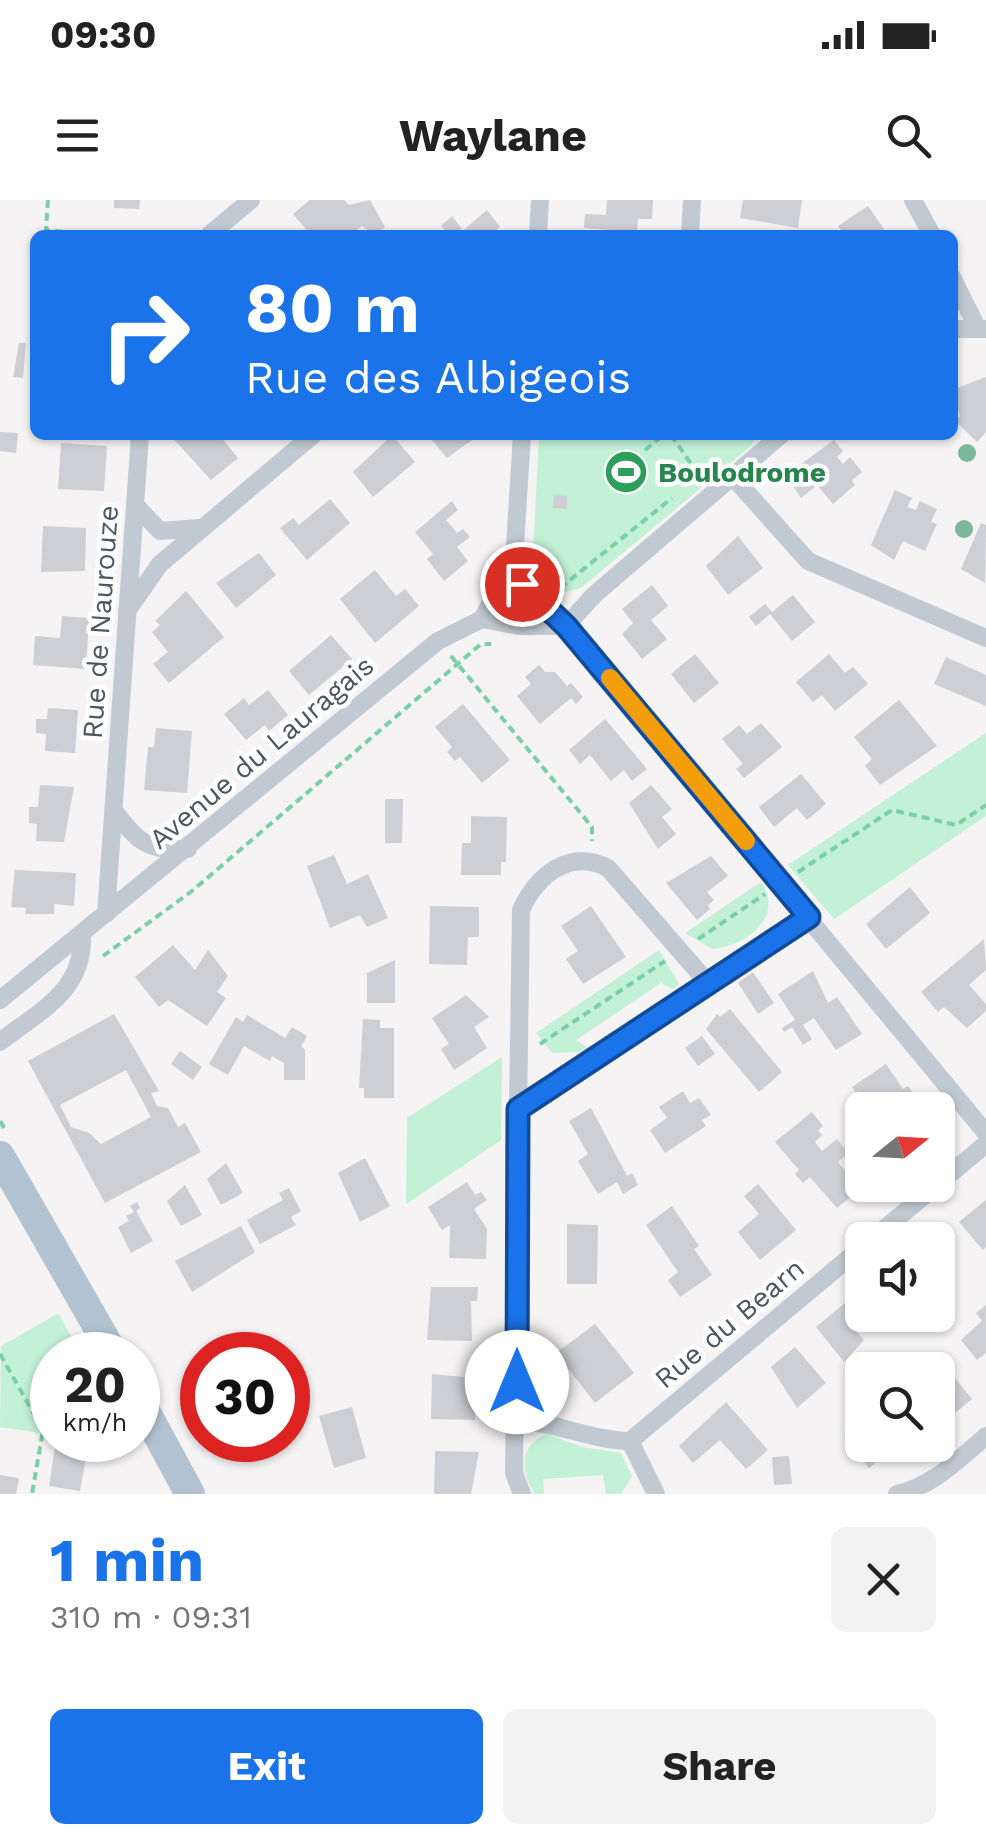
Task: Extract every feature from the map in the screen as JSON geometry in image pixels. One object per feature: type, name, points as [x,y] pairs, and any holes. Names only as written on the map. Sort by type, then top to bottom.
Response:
[{"type":"main road","points":[[0,1156],[101,1332]]},
{"type":"main road","points":[[160,1439],[190,1494]]},
{"type":"street","points":[[215,230],[251,200]]},
{"type":"street","points":[[538,230],[540,200]]},
{"type":"street","points":[[690,230],[692,200]]},
{"type":"street","points":[[913,200],[929,230]]},
{"type":"street","points":[[958,287],[982,329]]},
{"type":"street","name":"Rue de Naurouze","points":[[106,914],[140,440]]},
{"type":"street","points":[[126,612],[160,564],[308,440]]},
{"type":"street","points":[[522,440],[514,561],[482,618],[519,626],[566,626],[594,595],[771,440]]},
{"type":"street","points":[[733,477],[808,561],[986,638]]},
{"type":"street","points":[[136,506],[160,530],[199,528]]},
{"type":"street","points":[[509,570],[566,626],[986,1133]]},
{"type":"street","name":"Avenue du Lauragais","points":[[0,1000],[82,937],[438,641],[482,618]]},
{"type":"street","points":[[116,812],[137,840],[163,850],[188,849]]},
{"type":"street","points":[[522,1494],[514,1474],[521,910],[528,894],[552,871],[573,859],[591,859],[608,868],[708,983]]},
{"type":"street","points":[[518,1109],[809,917]]},
{"type":"street","points":[[0,1042],[72,984],[82,957],[82,937]]},
{"type":"street","points":[[955,1170],[986,1144]]},
{"type":"street","points":[[893,1222],[917,1202]]},
{"type":"street","name":"Rue du Bearn","points":[[630,1441],[845,1261]]},
{"type":"street","points":[[517,1422],[545,1422],[587,1438],[630,1441],[656,1494]]},
{"type":"street","points":[[898,1494],[915,1490],[941,1474],[986,1436]]},
{"type":"path","points":[[46,230],[48,200]]},
{"type":"path","points":[[645,450],[656,440]]},
{"type":"path","points":[[672,440],[699,475],[711,465]]},
{"type":"path","points":[[555,588],[563,588],[684,488]]},
{"type":"path","points":[[438,641],[592,827],[591,859]]},
{"type":"path","points":[[101,957],[192,890],[481,644],[501,643]]},
{"type":"path","points":[[519,1048],[537,1046],[892,810],[956,825],[986,805]]},
{"type":"path","points":[[0,1354],[42,1430],[32,1494]]},
{"type":"green space","points":[[539,440],[754,440],[581,588],[557,594],[538,583],[532,574]]},
{"type":"green space","points":[[986,733],[986,816],[834,919],[788,865]]},
{"type":"green space","points":[[761,882],[768,907],[765,918],[748,936],[712,949],[685,933]]},
{"type":"green space","points":[[659,950],[679,984],[673,989],[661,983],[576,1040],[587,1047],[579,1052],[552,1053],[536,1033]]},
{"type":"green space","points":[[502,1057],[501,1140],[406,1204],[407,1118]]},
{"type":"green space","points":[[59,1313],[68,1332],[30,1332],[30,1432],[0,1427],[1,1346]]},
{"type":"green space","points":[[547,1434],[582,1447],[621,1453],[632,1476],[621,1494],[606,1494],[603,1475],[543,1479],[544,1494],[535,1494],[525,1460],[531,1445]]},
{"type":"building","points":[[114,200],[140,200],[139,209],[114,208]]},
{"type":"building","points":[[310,200],[344,200],[349,205],[370,200],[385,227],[307,230],[293,214]]},
{"type":"building","points":[[607,200],[653,200],[652,219],[638,219],[637,230],[584,228],[585,214],[606,215]]},
{"type":"building","points":[[743,200],[802,200],[798,228],[740,218]]},
{"type":"building","points":[[868,206],[885,230],[841,230],[838,226]]},
{"type":"building","points":[[487,210],[500,227],[497,230],[464,230]]},
{"type":"building","points":[[452,216],[462,229],[445,230],[441,226]]},
{"type":"building","points":[[19,343],[26,343],[23,378],[13,377]]},
{"type":"building","points":[[986,377],[986,432],[977,442],[958,424],[958,388]]},
{"type":"building","points":[[0,432],[18,433],[16,453],[0,451]]},
{"type":"building","points":[[175,440],[223,440],[238,458],[211,480]]},
{"type":"building","points":[[387,440],[396,440],[415,462],[373,497],[353,472]]},
{"type":"building","points":[[432,440],[472,440],[447,458]]},
{"type":"building","points":[[834,440],[843,451],[837,457],[843,464],[850,457],[862,472],[852,480],[855,485],[833,504],[817,485],[801,498],[786,475]]},
{"type":"building","points":[[61,443],[107,446],[104,491],[58,489]]},
{"type":"building","points":[[895,490],[912,498],[907,507],[916,510],[920,501],[937,509],[931,522],[937,524],[925,551],[903,541],[894,560],[871,545]]},
{"type":"building","points":[[554,495],[567,496],[567,509],[553,508]]},
{"type":"building","points":[[330,499],[350,523],[307,560],[280,528],[293,518],[299,525]]},
{"type":"building","points":[[452,501],[458,510],[446,520],[457,533],[463,529],[470,537],[457,547],[468,561],[444,581],[427,559],[433,554],[415,532]]},
{"type":"building","points":[[981,523],[986,525],[985,583],[961,569]]},
{"type":"building","points":[[43,526],[86,528],[85,571],[41,572]]},
{"type":"building","points":[[738,536],[763,568],[728,595],[706,566]]},
{"type":"building","points":[[259,553],[276,575],[236,608],[216,583]]},
{"type":"building","points":[[375,570],[396,596],[405,589],[419,606],[375,643],[340,599]]},
{"type":"building","points":[[652,585],[668,606],[651,620],[667,639],[642,659],[622,634],[633,623],[622,609]]},
{"type":"building","points":[[186,591],[224,637],[169,683],[153,664],[168,652],[152,632],[160,625],[155,621]]},
{"type":"building","points":[[793,595],[815,622],[792,641],[770,614],[756,626],[749,617],[765,604],[772,612]]},
{"type":"building","points":[[62,616],[89,618],[86,669],[33,665],[35,636],[60,638]]},
{"type":"building","points":[[331,635],[352,659],[309,695],[289,671]]},
{"type":"building","points":[[695,654],[719,683],[694,703],[671,674]]},
{"type":"building","points":[[829,654],[845,673],[853,667],[868,684],[835,711],[822,695],[813,702],[796,682]]},
{"type":"building","points":[[946,657],[986,675],[986,706],[934,684]]},
{"type":"building","points":[[539,665],[545,672],[555,672],[567,686],[571,683],[583,697],[576,704],[571,698],[540,724],[517,696],[531,684],[525,677]]},
{"type":"building","points":[[268,690],[288,715],[269,731],[265,725],[246,740],[224,714],[244,698],[249,705]]},
{"type":"building","points":[[899,700],[937,746],[880,785],[865,766],[872,759],[854,737]]},
{"type":"building","points":[[463,704],[510,760],[482,783],[460,757],[455,761],[447,752],[452,747],[435,727]]},
{"type":"building","points":[[48,708],[78,710],[75,753],[45,751],[46,734],[36,733],[36,719],[47,719]]},
{"type":"building","points":[[605,719],[647,769],[632,781],[624,770],[611,781],[590,755],[580,764],[569,750]]},
{"type":"building","points":[[761,723],[782,747],[744,778],[736,769],[743,764],[722,739],[739,725],[747,734]]},
{"type":"building","points":[[156,728],[192,731],[187,793],[144,790],[148,747],[154,747]]},
{"type":"building","points":[[801,774],[826,804],[807,820],[797,808],[774,827],[759,807]]},
{"type":"building","points":[[40,785],[74,787],[64,842],[36,841],[37,824],[29,823],[29,807],[38,807]]},
{"type":"building","points":[[651,785],[672,809],[662,817],[676,834],[658,849],[629,803]]},
{"type":"building","points":[[385,799],[403,799],[402,843],[385,843]]},
{"type":"building","points":[[471,816],[507,817],[506,862],[501,862],[501,875],[461,875],[462,843],[471,843]]},
{"type":"building","points":[[334,855],[347,884],[368,874],[388,918],[367,927],[360,915],[330,928],[307,866]]},
{"type":"building","points":[[711,856],[728,876],[707,892],[714,900],[697,920],[666,883]]},
{"type":"building","points":[[15,870],[76,873],[74,906],[54,904],[54,914],[25,914],[26,908],[11,907]]},
{"type":"building","points":[[910,887],[930,913],[886,949],[866,924]]},
{"type":"building","points":[[430,906],[479,907],[479,937],[468,937],[467,965],[429,964]]},
{"type":"building","points":[[591,906],[626,957],[583,984],[566,959],[578,951],[561,926]]},
{"type":"building","points":[[984,939],[986,970],[969,985],[986,1004],[986,1011],[967,1028],[944,1007],[938,1012],[921,992]]},
{"type":"building","points":[[173,945],[195,970],[208,950],[228,976],[217,992],[226,998],[207,1026],[168,1000],[159,1007],[135,977]]},
{"type":"building","points":[[395,960],[395,1003],[367,1003],[367,973]]},
{"type":"building","points":[[813,971],[828,1003],[837,997],[862,1034],[836,1050],[814,1018],[803,1025],[812,1039],[803,1045],[792,1027],[784,1032],[782,1028],[795,1020],[778,994]]},
{"type":"building","points":[[753,972],[774,1003],[758,1014],[738,983]]},
{"type":"building","points":[[466,995],[489,1017],[474,1027],[487,1048],[454,1070],[441,1049],[449,1044],[432,1018]]},
{"type":"building","points":[[730,1009],[782,1072],[759,1092],[706,1029],[717,1014],[720,1017]]},
{"type":"building","points":[[114,1014],[159,1091],[151,1093],[157,1106],[168,1108],[178,1127],[185,1123],[201,1152],[105,1203],[28,1061]],"holes":[[[126,1070],[151,1117],[101,1144],[89,1133],[71,1127],[60,1105]]]},
{"type":"building","points":[[247,1015],[285,1038],[292,1027],[307,1036],[301,1047],[305,1049],[305,1080],[284,1080],[284,1063],[272,1056],[270,1061],[244,1046],[228,1075],[209,1064],[236,1017],[243,1022]]},
{"type":"building","points":[[363,1019],[380,1020],[380,1028],[394,1028],[394,1098],[364,1098],[364,1088],[359,1088]]},
{"type":"building","points":[[702,1036],[715,1054],[698,1066],[685,1048]]},
{"type":"building","points":[[180,1051],[202,1067],[193,1080],[171,1064]]},
{"type":"building","points":[[886,1064],[903,1089],[908,1086],[912,1092],[855,1092],[852,1087]]},
{"type":"building","points":[[683,1091],[690,1103],[699,1098],[711,1115],[702,1120],[706,1126],[665,1153],[650,1130],[667,1118],[659,1107]]},
{"type":"building","points":[[591,1108],[627,1176],[632,1173],[638,1185],[623,1194],[617,1182],[598,1194],[578,1161],[588,1154],[569,1121]]},
{"type":"building","points":[[812,1112],[823,1126],[818,1130],[822,1135],[815,1142],[822,1151],[837,1139],[845,1149],[845,1156],[838,1162],[845,1171],[845,1201],[837,1208],[810,1177],[803,1183],[795,1174],[799,1170],[775,1142]]},
{"type":"building","points":[[365,1158],[390,1206],[360,1222],[338,1173]]},
{"type":"building","points":[[226,1163],[243,1193],[221,1205],[207,1179]]},
{"type":"building","points":[[467,1182],[475,1195],[481,1192],[487,1200],[474,1209],[487,1229],[486,1259],[449,1258],[450,1225],[442,1230],[428,1207]]},
{"type":"building","points":[[758,1184],[796,1230],[760,1260],[738,1232],[759,1214],[744,1196]]},
{"type":"building","points":[[185,1185],[202,1215],[181,1226],[167,1201]]},
{"type":"building","points":[[289,1188],[301,1211],[291,1217],[296,1225],[260,1244],[247,1220],[283,1200],[279,1193]]},
{"type":"building","points":[[986,1200],[986,1247],[983,1250],[959,1222]]},
{"type":"building","points":[[137,1202],[140,1208],[136,1211],[153,1241],[131,1253],[118,1227],[129,1221],[126,1216],[134,1212],[130,1206]]},
{"type":"building","points":[[672,1206],[699,1246],[694,1249],[712,1275],[680,1297],[668,1280],[678,1272],[646,1225]]},
{"type":"building","points":[[567,1224],[598,1225],[597,1284],[567,1284]]},
{"type":"building","points":[[241,1226],[255,1252],[192,1292],[175,1261]]},
{"type":"building","points":[[431,1287],[478,1287],[477,1301],[471,1301],[472,1341],[427,1340]]},
{"type":"building","points":[[845,1303],[845,1332],[857,1332],[864,1340],[853,1352],[845,1352],[844,1362],[816,1327]]},
{"type":"building","points":[[986,1305],[986,1353],[977,1360],[961,1340],[982,1321],[976,1313]]},
{"type":"building","points":[[595,1324],[634,1373],[595,1403],[556,1353]]},
{"type":"building","points":[[795,1347],[826,1383],[797,1408],[771,1367]]},
{"type":"building","points":[[432,1374],[475,1378],[475,1420],[431,1419]]},
{"type":"building","points":[[955,1378],[972,1399],[955,1413]]},
{"type":"building","points":[[726,1402],[768,1450],[746,1469],[720,1440],[693,1463],[679,1446]]},
{"type":"building","points":[[352,1407],[366,1458],[334,1468],[319,1416]]},
{"type":"building","points":[[435,1451],[479,1452],[471,1494],[434,1494]]},
{"type":"building","points":[[789,1456],[792,1484],[774,1485],[772,1457]]},
{"type":"building","points":[[53,1462],[85,1462],[80,1491],[49,1486]]},
{"type":"building","points":[[0,1475],[19,1478],[16,1494],[0,1494]]},
{"type":"slow traffic","points":[[610,678],[746,841]]},
{"type":"place","name":"Boulodrome","points":[[626,472]]},
{"type":"route","points":[[517,1382],[518,1109],[809,917],[544,600],[522,584]]}]
